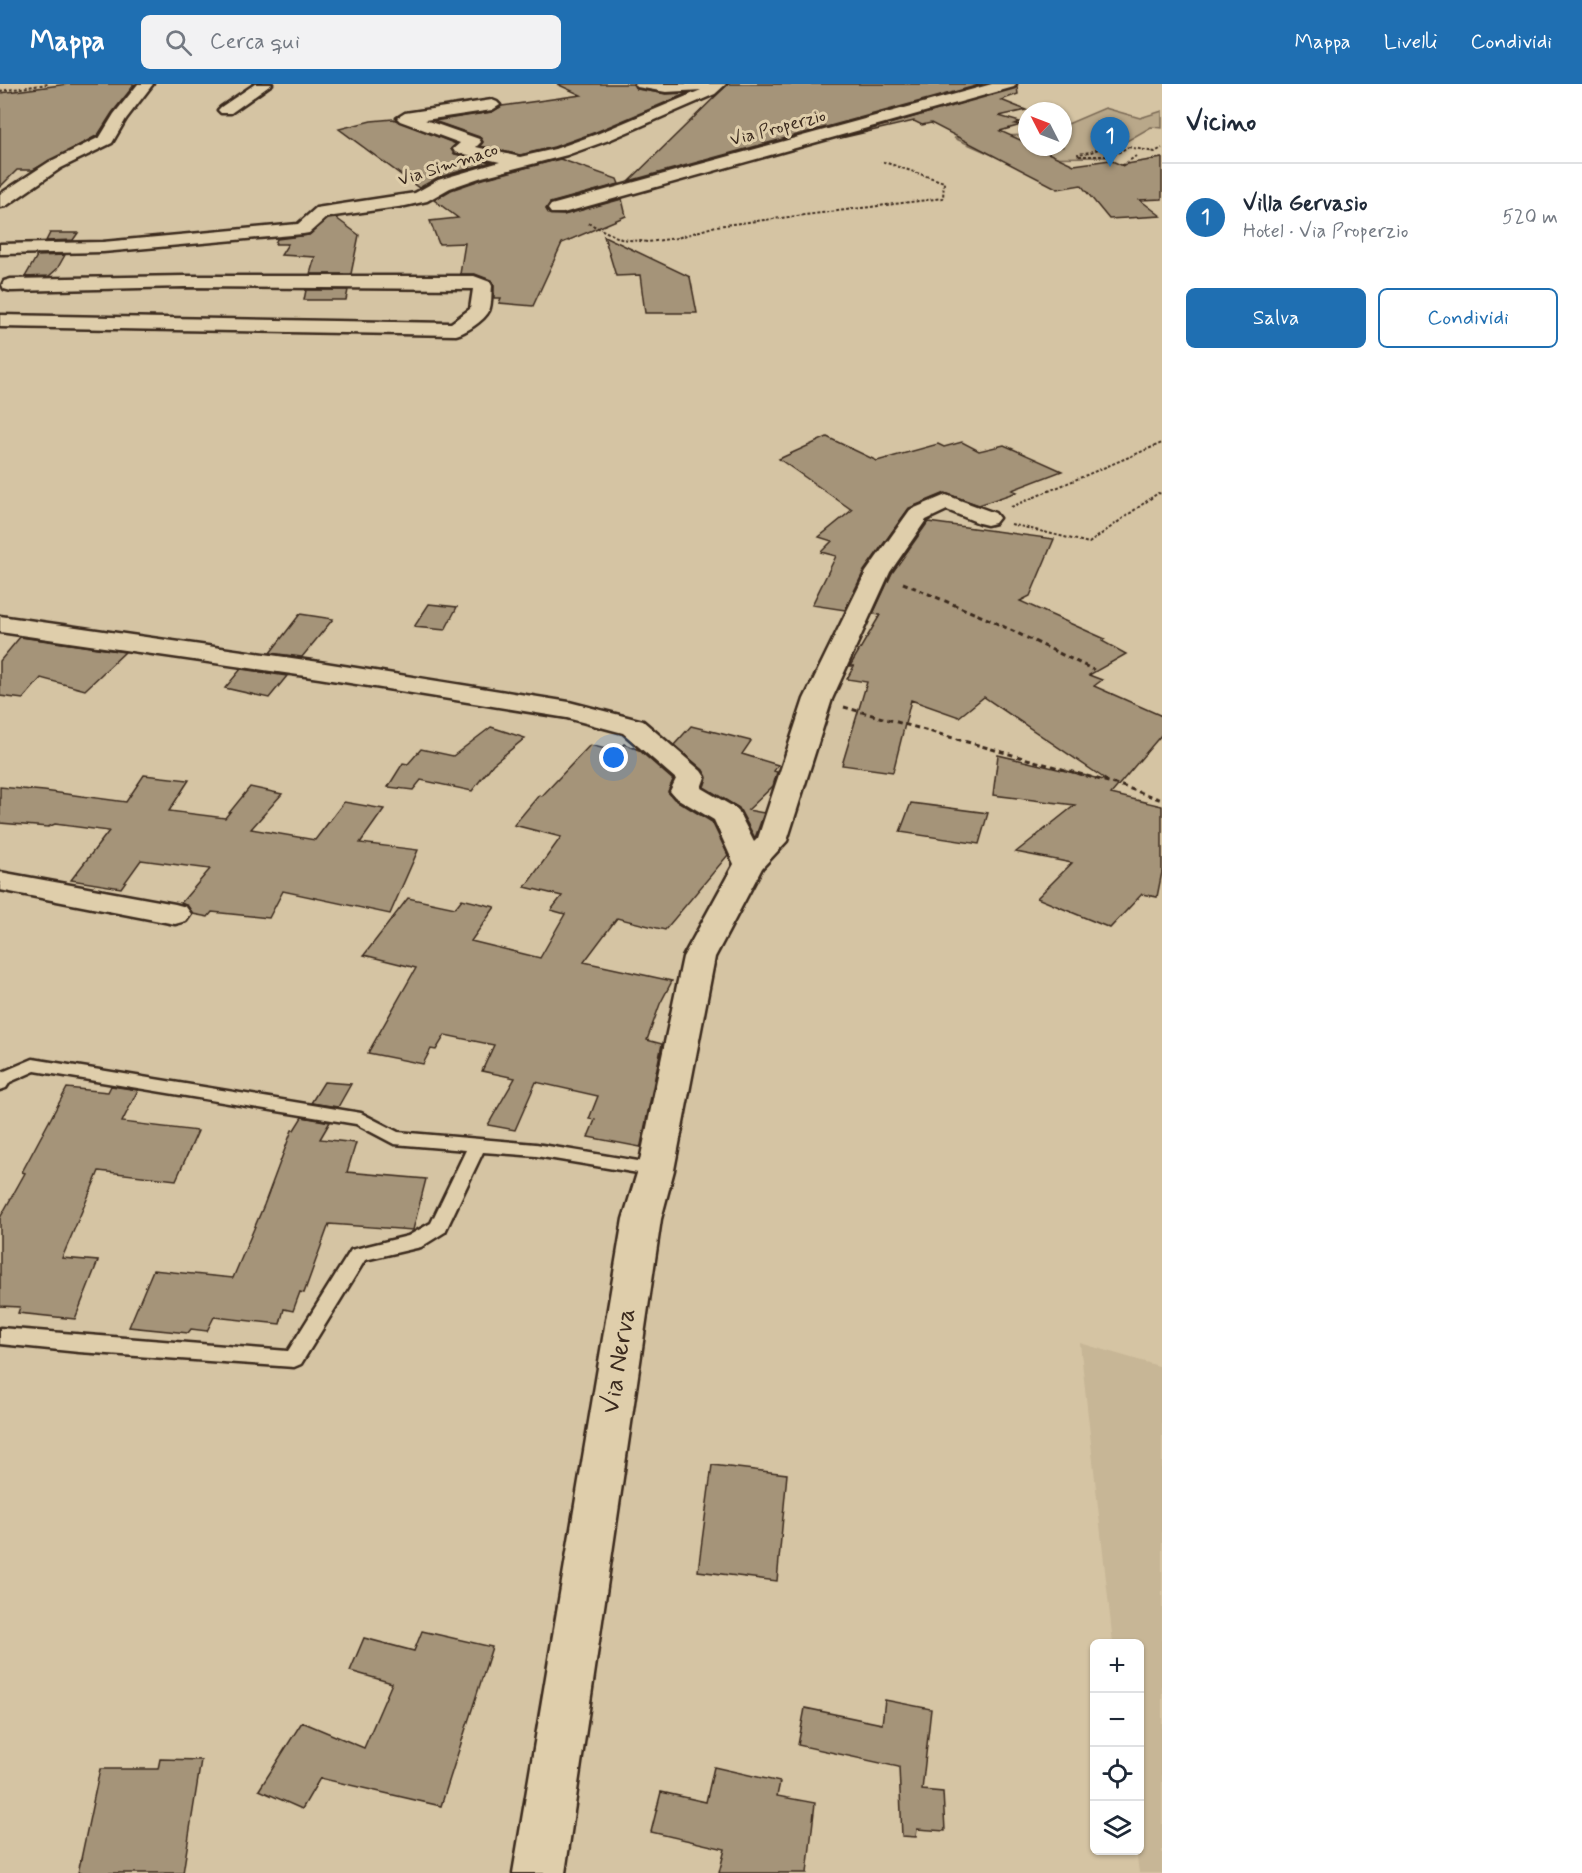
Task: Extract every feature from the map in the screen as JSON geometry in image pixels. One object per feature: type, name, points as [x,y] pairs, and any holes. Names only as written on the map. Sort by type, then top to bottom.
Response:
[{"type":"street","points":[[0,201],[55,165],[106,140],[119,117],[146,84]]},
{"type":"street","points":[[226,110],[265,84]]},
{"type":"street","points":[[642,84],[666,88],[699,84],[717,86]]},
{"type":"street","name":"Via Properzio","points":[[557,209],[1009,84]]},
{"type":"street","name":"Via Simmaco","points":[[0,249],[103,247],[303,229],[322,212],[421,197],[444,184],[476,173],[603,137],[717,86]]},
{"type":"street","points":[[492,105],[405,118],[473,142],[460,149],[521,162]]},
{"type":"street","points":[[0,321],[456,329],[479,311],[483,286],[474,282],[218,281],[11,285]]},
{"type":"street","name":"Via Nerva","points":[[539,1873],[642,1219],[656,1170],[699,957],[748,864],[772,841],[818,699],[878,572],[918,514],[946,502],[987,518]]},
{"type":"street","points":[[0,624],[319,669],[569,710],[633,727],[691,777],[685,791],[727,815],[748,864]]},
{"type":"street","points":[[0,881],[175,914]]},
{"type":"lane","points":[[0,1084],[3,1078],[33,1065],[361,1119],[394,1138],[536,1150],[656,1170]]},
{"type":"lane","points":[[0,1336],[79,1344],[294,1359],[358,1255],[414,1242],[438,1227],[477,1146]]},
{"type":"path","points":[[0,91],[48,84]]},
{"type":"path","points":[[1110,144],[1091,152],[1077,154],[1079,156],[1112,156],[1126,147],[1155,152],[1162,148]]},
{"type":"path","points":[[1122,166],[1136,156]]},
{"type":"path","points":[[557,209],[609,235],[645,241],[685,236],[716,226],[943,198],[944,182],[881,161]]},
{"type":"path","points":[[987,518],[1061,483],[1106,468],[1162,443]]},
{"type":"path","points":[[987,518],[1089,543],[1158,493],[1162,494]]},
{"type":"path","points":[[878,572],[990,620],[1094,670]]},
{"type":"path","points":[[818,699],[1122,786],[1162,800]]},
{"type":"shaded area","points":[[1105,108],[1140,118],[1162,111],[1162,128],[1151,127],[1106,153],[1110,157],[999,158],[954,138],[1018,135],[1018,156],[1072,156],[1072,122]]},
{"type":"shaded area","points":[[1080,1343],[1162,1367],[1162,1873],[1139,1873],[1137,1855],[1144,1855],[1144,1639],[1113,1639]]},
{"type":"building","points":[[68,84],[135,84],[98,135],[33,170],[17,170],[0,187],[0,93]]},
{"type":"building","points":[[557,84],[633,84],[637,89],[666,94],[688,93],[596,132],[554,147],[520,155],[480,146],[483,142],[480,137],[434,121],[492,112],[502,106],[581,95]]},
{"type":"building","points":[[728,84],[983,84],[629,181]]},
{"type":"building","points":[[1017,87],[1018,94],[1001,100],[1018,107],[1018,112],[999,116],[1018,121],[1015,124],[1018,126],[1000,131],[1018,139],[1018,156],[1054,156],[1074,165],[1110,160],[1121,165],[1162,158],[1162,199],[1140,200],[1161,216],[1109,219],[1081,185],[1058,189],[931,123],[922,125],[914,121],[837,139]]},
{"type":"building","points":[[393,119],[456,144],[451,149],[455,154],[491,162],[437,178],[419,188],[339,129],[371,121]]},
{"type":"building","points":[[560,159],[617,179],[619,184],[550,203],[546,209],[549,214],[564,215],[622,199],[626,216],[562,243],[533,306],[499,303],[501,298],[494,298],[494,286],[491,280],[475,274],[460,274],[465,243],[439,244],[430,221],[458,218],[434,200],[451,190],[483,179]]},
{"type":"building","points":[[336,218],[359,235],[351,274],[310,274],[315,257],[281,255],[288,244],[275,244],[277,239],[309,235],[328,219]]},
{"type":"building","points":[[50,233],[78,233],[73,240],[46,241]]},
{"type":"building","points":[[604,236],[690,277],[697,313],[645,313],[640,275],[616,276]]},
{"type":"building","points":[[65,255],[57,269],[49,276],[25,277],[37,256]]},
{"type":"building","points":[[306,290],[348,290],[346,300],[304,300]]},
{"type":"building","points":[[827,437],[877,461],[938,444],[944,447],[962,442],[979,451],[1004,445],[1062,471],[1012,490],[1017,492],[979,505],[945,493],[909,508],[864,571],[845,610],[812,605],[836,556],[821,552],[832,541],[819,537],[852,510],[779,459]]},
{"type":"building","points":[[928,522],[1054,539],[1030,596],[1020,601],[1105,639],[1102,641],[1126,654],[1089,675],[1102,680],[1094,686],[1162,716],[1162,734],[1111,794],[1162,806],[1162,872],[1157,897],[1142,894],[1110,928],[1037,898],[1072,863],[1016,852],[1075,805],[993,795],[998,755],[1108,781],[984,697],[959,717],[911,700],[893,772],[842,765],[867,682],[847,679],[854,666],[850,666],[880,615],[873,614],[892,573]]},
{"type":"building","points":[[429,604],[457,607],[445,630],[414,627]]},
{"type":"building","points":[[300,614],[333,619],[302,657],[270,653]]},
{"type":"building","points":[[20,637],[125,652],[85,690],[41,678],[23,699],[0,696],[0,661]]},
{"type":"building","points":[[241,669],[287,676],[269,698],[225,688]]},
{"type":"building","points":[[691,726],[751,741],[742,754],[778,765],[774,771],[777,772],[773,786],[748,810],[764,813],[755,838],[739,808],[704,787],[707,778],[703,770],[674,745]]},
{"type":"building","points":[[491,727],[525,738],[493,764],[472,791],[421,780],[413,790],[388,787],[403,763],[408,764],[421,749],[453,756]]},
{"type":"building","points":[[624,744],[639,750],[673,780],[668,792],[674,799],[712,822],[728,855],[665,930],[617,918],[584,962],[672,981],[660,1004],[647,1040],[662,1044],[641,1145],[640,1147],[588,1137],[595,1120],[589,1119],[598,1096],[536,1082],[515,1130],[488,1125],[515,1078],[482,1071],[494,1045],[445,1035],[436,1050],[431,1049],[423,1064],[368,1053],[416,968],[364,955],[408,898],[455,908],[462,899],[495,907],[471,941],[540,958],[565,914],[551,910],[562,896],[525,887],[561,837],[514,825],[539,795],[542,796],[590,745],[617,752]]},
{"type":"building","points":[[144,775],[189,780],[169,811],[225,818],[250,787],[282,794],[251,829],[315,840],[344,802],[384,809],[360,843],[418,850],[390,914],[283,891],[269,918],[212,912],[208,917],[193,914],[188,906],[181,903],[210,869],[141,860],[121,888],[71,880],[109,831],[55,824],[48,827],[0,823],[0,787],[126,802]]},
{"type":"building","points":[[911,803],[988,813],[979,844],[900,832]]},
{"type":"building","points":[[324,1082],[351,1084],[338,1107],[311,1103]]},
{"type":"building","points":[[111,1086],[138,1090],[122,1122],[198,1131],[176,1180],[99,1171],[62,1258],[98,1261],[75,1319],[18,1313],[20,1307],[0,1306],[0,1218],[25,1173],[22,1172],[67,1088],[108,1092]]},
{"type":"building","points":[[302,1117],[330,1122],[320,1139],[356,1143],[347,1172],[426,1179],[413,1230],[329,1224],[304,1293],[300,1292],[293,1311],[284,1309],[280,1324],[214,1317],[207,1331],[191,1329],[188,1333],[129,1327],[153,1270],[233,1278],[292,1130]]},
{"type":"building","points":[[712,1465],[787,1474],[777,1581],[698,1571]]},
{"type":"building","points":[[422,1631],[492,1647],[441,1806],[320,1778],[302,1809],[259,1790],[302,1722],[364,1748],[392,1683],[350,1671],[364,1638],[414,1651]]},
{"type":"building","points":[[885,1700],[931,1709],[922,1790],[943,1792],[945,1831],[917,1829],[916,1837],[902,1836],[899,1767],[798,1745],[805,1708],[882,1724]]},
{"type":"building","points":[[160,1759],[201,1760],[183,1873],[78,1873],[100,1769],[158,1769]]},
{"type":"building","points":[[714,1767],[780,1782],[777,1796],[815,1803],[807,1873],[719,1873],[725,1849],[651,1832],[661,1792],[706,1802]]},
{"type":"place","name":"Villa Gervasio","points":[[1110,167]]}]
